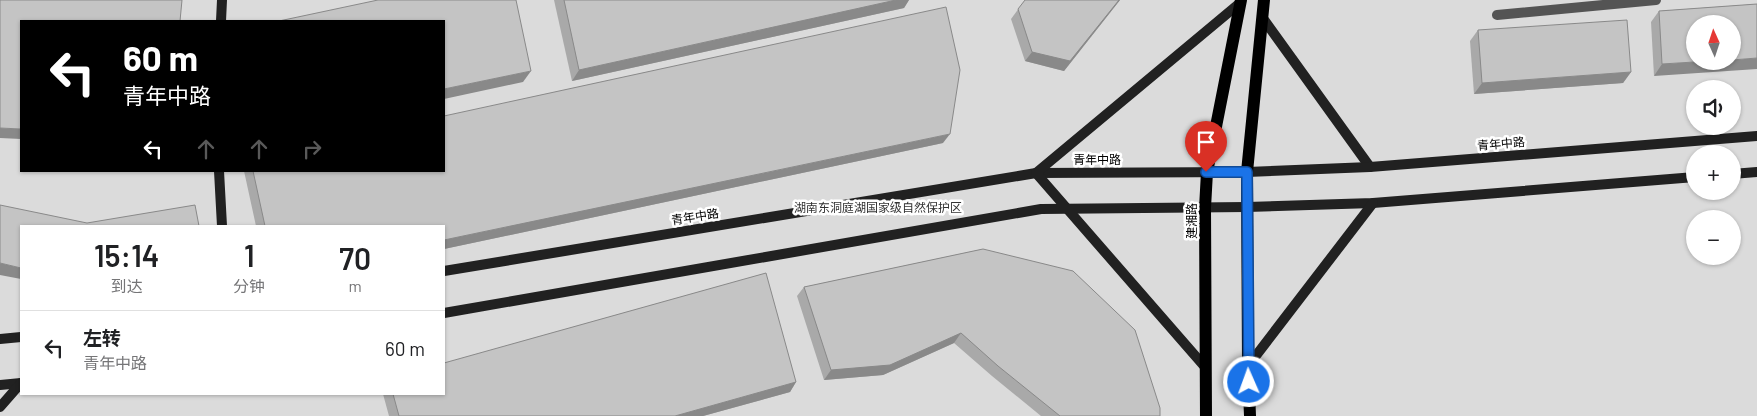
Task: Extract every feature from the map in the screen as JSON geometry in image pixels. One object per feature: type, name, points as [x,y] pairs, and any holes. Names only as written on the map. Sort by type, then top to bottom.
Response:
[{"type":"main road","points":[[222,0],[222,20]]},
{"type":"main road","points":[[1250,416],[1247,172],[1264,0]]},
{"type":"main road","points":[[1205,366],[1036,173],[1240,1]]},
{"type":"main road","name":"建湘路","points":[[1206,416],[1206,172],[1240,1]]},
{"type":"main road","points":[[1262,16],[1370,167]]},
{"type":"main road","name":"青年中路","points":[[445,270],[1036,173],[1247,172],[1370,167],[1757,136]]},
{"type":"main road","points":[[219,172],[222,225]]},
{"type":"main road","points":[[1741,173],[1757,172]]},
{"type":"main road","points":[[445,313],[1041,209],[1247,208],[1372,203],[1686,178]]},
{"type":"main road","points":[[1248,366],[1372,203]]},
{"type":"main road","points":[[0,339],[20,337]]},
{"type":"main road","points":[[0,385],[20,383]]},
{"type":"main road","points":[[0,407],[20,384]]},
{"type":"street","points":[[1497,15],[1656,0]]},
{"type":"green space","name":"湖南东洞庭湖国家级自然保护区","points":[[0,0],[1757,0],[1757,416],[0,416]]},
{"type":"building","points":[[0,0],[182,0],[180,20],[20,20],[20,129],[0,128]]},
{"type":"building","points":[[378,0],[516,0],[531,71],[445,89],[445,20],[284,20]]},
{"type":"building","points":[[564,0],[896,0],[579,70]]},
{"type":"building","points":[[1025,0],[1119,0],[1070,61],[1032,52],[1018,9]]},
{"type":"building","points":[[1757,4],[1757,58],[1741,59],[1741,15],[1686,15],[1686,62],[1662,64],[1659,11]]},
{"type":"building","points":[[946,7],[960,70],[950,134],[445,240],[445,225],[265,225],[253,172],[445,172],[445,116]]},
{"type":"building","points":[[1627,20],[1631,72],[1482,83],[1478,30]]},
{"type":"building","points":[[0,205],[87,223],[195,205],[199,225],[20,225],[20,268],[0,263]]},
{"type":"building","points":[[983,249],[1073,271],[1135,330],[1160,408],[1160,416],[1060,416],[998,366],[961,333],[890,365],[831,370],[804,287]]},
{"type":"building","points":[[766,273],[796,382],[675,416],[399,416],[393,395],[445,395],[445,363]]},
{"type":"route","points":[[1206,172],[1247,172],[1249,382]]}]
